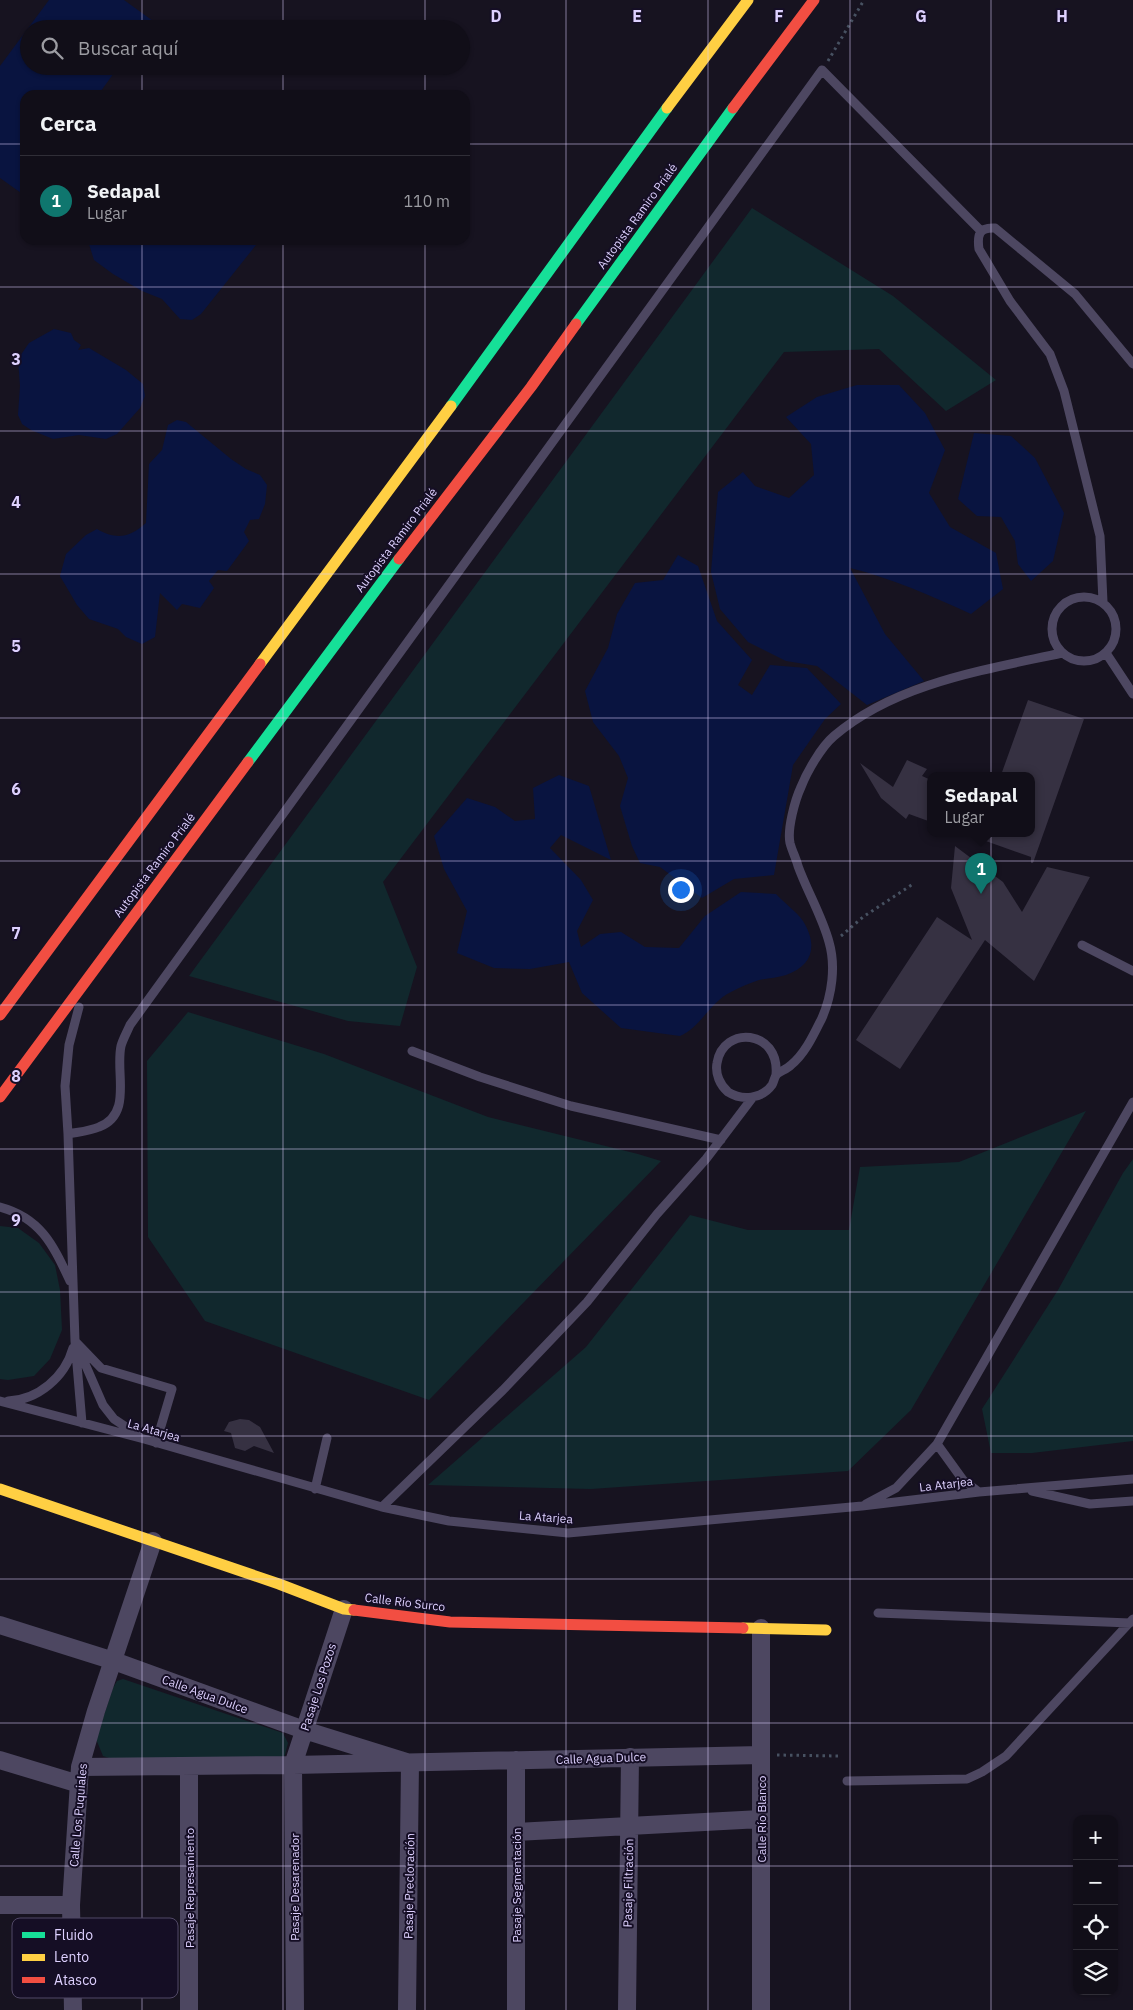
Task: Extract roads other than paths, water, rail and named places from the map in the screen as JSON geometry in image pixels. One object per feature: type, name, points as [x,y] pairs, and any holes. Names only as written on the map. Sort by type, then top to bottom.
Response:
[{"type":"main road","points":[[0,1016],[748,0]]},
{"type":"main road","name":"Autopista Ramiro Prialé","points":[[0,1098],[434,512],[531,387],[699,153],[814,0]]},
{"type":"main road","name":"Calle Río Surco","points":[[0,1488],[344,1608],[450,1622],[826,1630]]},
{"type":"street","name":"Calle Los Puquiales","points":[[71,1918],[80,1766],[96,1711],[153,1541]]},
{"type":"street","name":"Pasaje Los Pozos","points":[[293,1765],[344,1608]]},
{"type":"street","name":"Calle Agua Dulce","points":[[0,1625],[114,1661],[304,1730],[410,1763]]},
{"type":"street","name":"Calle Río Blanco","points":[[761,1628],[761,2010]]},
{"type":"street","name":"Calle Agua Dulce","points":[[80,1766],[293,1765],[761,1755]]},
{"type":"street","name":"Pasaje Filtración","points":[[626,2010],[630,1757]]},
{"type":"street","points":[[0,1760],[79,1784]]},
{"type":"street","name":"Pasaje Segmentación","points":[[516,1760],[516,2010]]},
{"type":"street","name":"Pasaje Precloración","points":[[407,2010],[410,1763]]},
{"type":"street","name":"Pasaje Desarenador","points":[[293,1765],[294,2010]]},
{"type":"street","name":"Pasaje Represamiento","points":[[189,1766],[189,2010]]},
{"type":"street","points":[[516,1832],[761,1819]]},
{"type":"street","points":[[0,1906],[71,1905]]},
{"type":"lane","points":[[68,1134],[99,1127],[110,1120],[117,1112],[120,1102],[121,1046],[130,1025],[822,70],[981,231]]},
{"type":"lane","points":[[1103,602],[1100,536],[1064,391],[1050,354],[1010,301],[979,249],[978,239],[981,231],[987,227],[995,228],[1075,294],[1133,364]]},
{"type":"lane","points":[[1076,597],[1090,597],[1103,602],[1112,613],[1116,627],[1114,641],[1106,653],[1084,662],[1072,659],[1062,653],[1054,642],[1051,628],[1055,614],[1064,603],[1076,597]]},
{"type":"lane","points":[[776,1075],[793,1064],[810,1040],[822,1016],[829,996],[832,966],[829,942],[803,880],[790,841],[794,802],[806,773],[832,737],[870,710],[955,677],[1062,653]]},
{"type":"lane","points":[[1106,653],[1133,694]]},
{"type":"lane","points":[[20,972],[67,926]]},
{"type":"lane","points":[[1082,945],[1133,971]]},
{"type":"lane","points":[[82,1423],[72,1286],[65,1086],[69,1045],[76,1013],[89,976]]},
{"type":"lane","points":[[753,1038],[762,1041],[775,1056],[777,1065],[776,1075],[768,1089],[753,1097],[744,1098],[734,1096],[726,1090],[720,1082],[716,1063],[725,1046],[733,1040],[753,1038]]},
{"type":"lane","points":[[412,1051],[480,1077],[571,1106],[721,1140]]},
{"type":"lane","points":[[382,1507],[503,1390],[587,1302],[657,1214],[721,1140],[753,1097]]},
{"type":"lane","points":[[862,1506],[896,1488],[938,1444],[1133,1102]]},
{"type":"lane","points":[[0,1207],[22,1214],[43,1232],[52,1243],[72,1286]]},
{"type":"lane","points":[[0,1401],[18,1400],[30,1396],[54,1381],[70,1357],[75,1341]]},
{"type":"lane","points":[[75,1341],[103,1405],[114,1419],[144,1439]]},
{"type":"lane","points":[[75,1341],[101,1368],[172,1389],[156,1443]]},
{"type":"lane","name":"La Atarjea","points":[[0,1401],[144,1439],[382,1507],[449,1521],[568,1533],[862,1506],[979,1492],[1133,1479]]},
{"type":"lane","points":[[315,1489],[327,1438]]},
{"type":"lane","points":[[938,1444],[963,1480],[979,1492]]},
{"type":"lane","points":[[1023,1489],[1090,1504],[1133,1501]]},
{"type":"lane","points":[[878,1613],[1131,1621]]},
{"type":"lane","points":[[846,1780],[967,1779],[982,1772],[1006,1756],[1131,1621]]},
{"type":"place","name":"Sedapal","points":[[981,894]]}]
